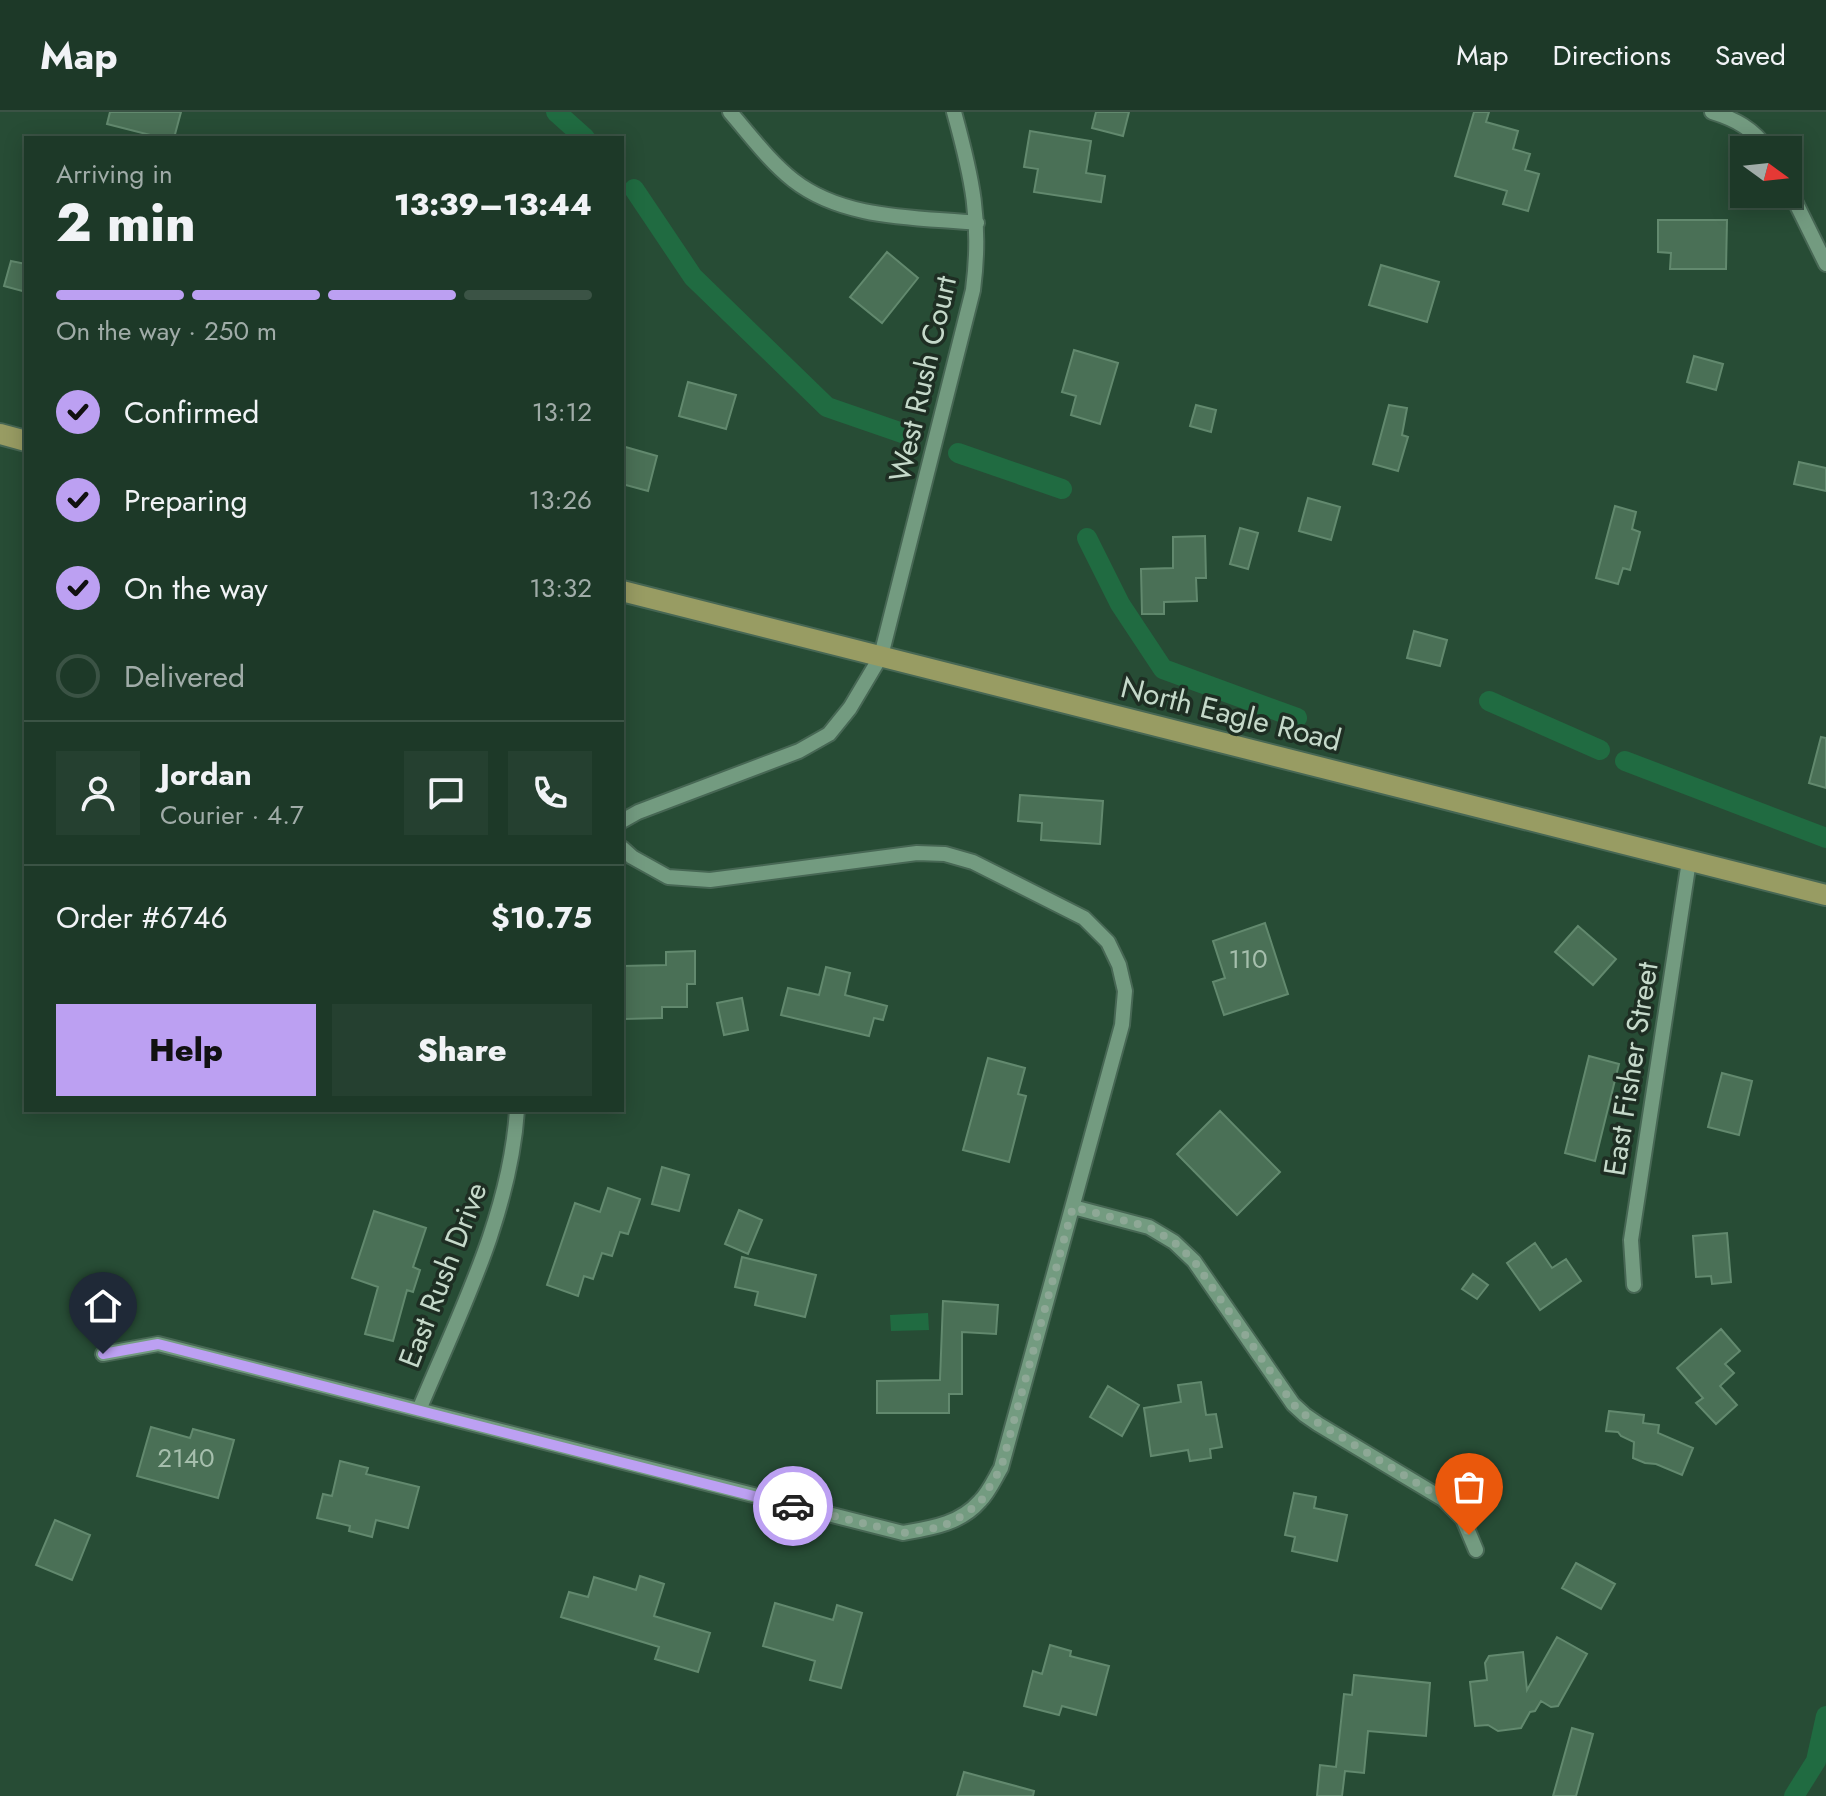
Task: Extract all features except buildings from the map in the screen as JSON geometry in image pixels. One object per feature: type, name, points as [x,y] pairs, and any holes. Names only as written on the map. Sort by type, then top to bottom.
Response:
[{"type":"main road","points":[[0,434],[24,440]]},
{"type":"main road","name":"North Eagle Road","points":[[624,592],[1826,895]]},
{"type":"street","points":[[730,112],[777,167],[815,195],[858,210],[977,223]]},
{"type":"street","name":"West Rush Court","points":[[881,656],[969,311],[976,268],[974,191],[954,112]]},
{"type":"street","points":[[1712,112],[1730,117],[1755,136]]},
{"type":"street","points":[[1798,208],[1826,264]]},
{"type":"street","points":[[624,820],[799,751],[829,734],[850,708],[881,656]]},
{"type":"street","points":[[103,1354],[158,1344],[903,1533],[941,1527],[964,1515],[981,1501],[1001,1468],[1122,1025],[1125,991],[1119,965],[1108,942],[1084,918],[973,862],[945,854],[917,853],[710,880],[668,877],[624,850]]},
{"type":"street","name":"East Fisher Street","points":[[1634,1285],[1631,1240],[1689,861]]},
{"type":"street","name":"East Rush Drive","points":[[419,1410],[495,1223],[511,1161],[517,1112]]},
{"type":"street","points":[[1073,1207],[1149,1227],[1174,1242],[1194,1261],[1293,1404],[1318,1424],[1443,1499],[1463,1519],[1476,1550]]},
{"type":"shaded area","points":[[928,1313],[929,1330],[891,1331],[890,1315]]},
{"type":"waterway","points":[[556,112],[583,136]]},
{"type":"waterway","points":[[634,189],[693,277],[827,407],[911,436]]},
{"type":"waterway","points":[[958,453],[1062,489]]},
{"type":"waterway","points":[[1087,538],[1120,604],[1163,669],[1297,718]]},
{"type":"waterway","points":[[1489,701],[1600,750]]},
{"type":"waterway","points":[[1625,761],[1826,838]]},
{"type":"waterway","points":[[1794,1796],[1816,1761],[1826,1716]]},
{"type":"way so far","points":[[793,1506],[903,1533],[941,1527],[964,1515],[981,1501],[1001,1468],[1073,1207],[1149,1227],[1174,1242],[1194,1261],[1293,1404],[1318,1424],[1443,1499],[1463,1519],[1469,1535]]},
{"type":"route","points":[[103,1354],[158,1344],[793,1506]]}]
